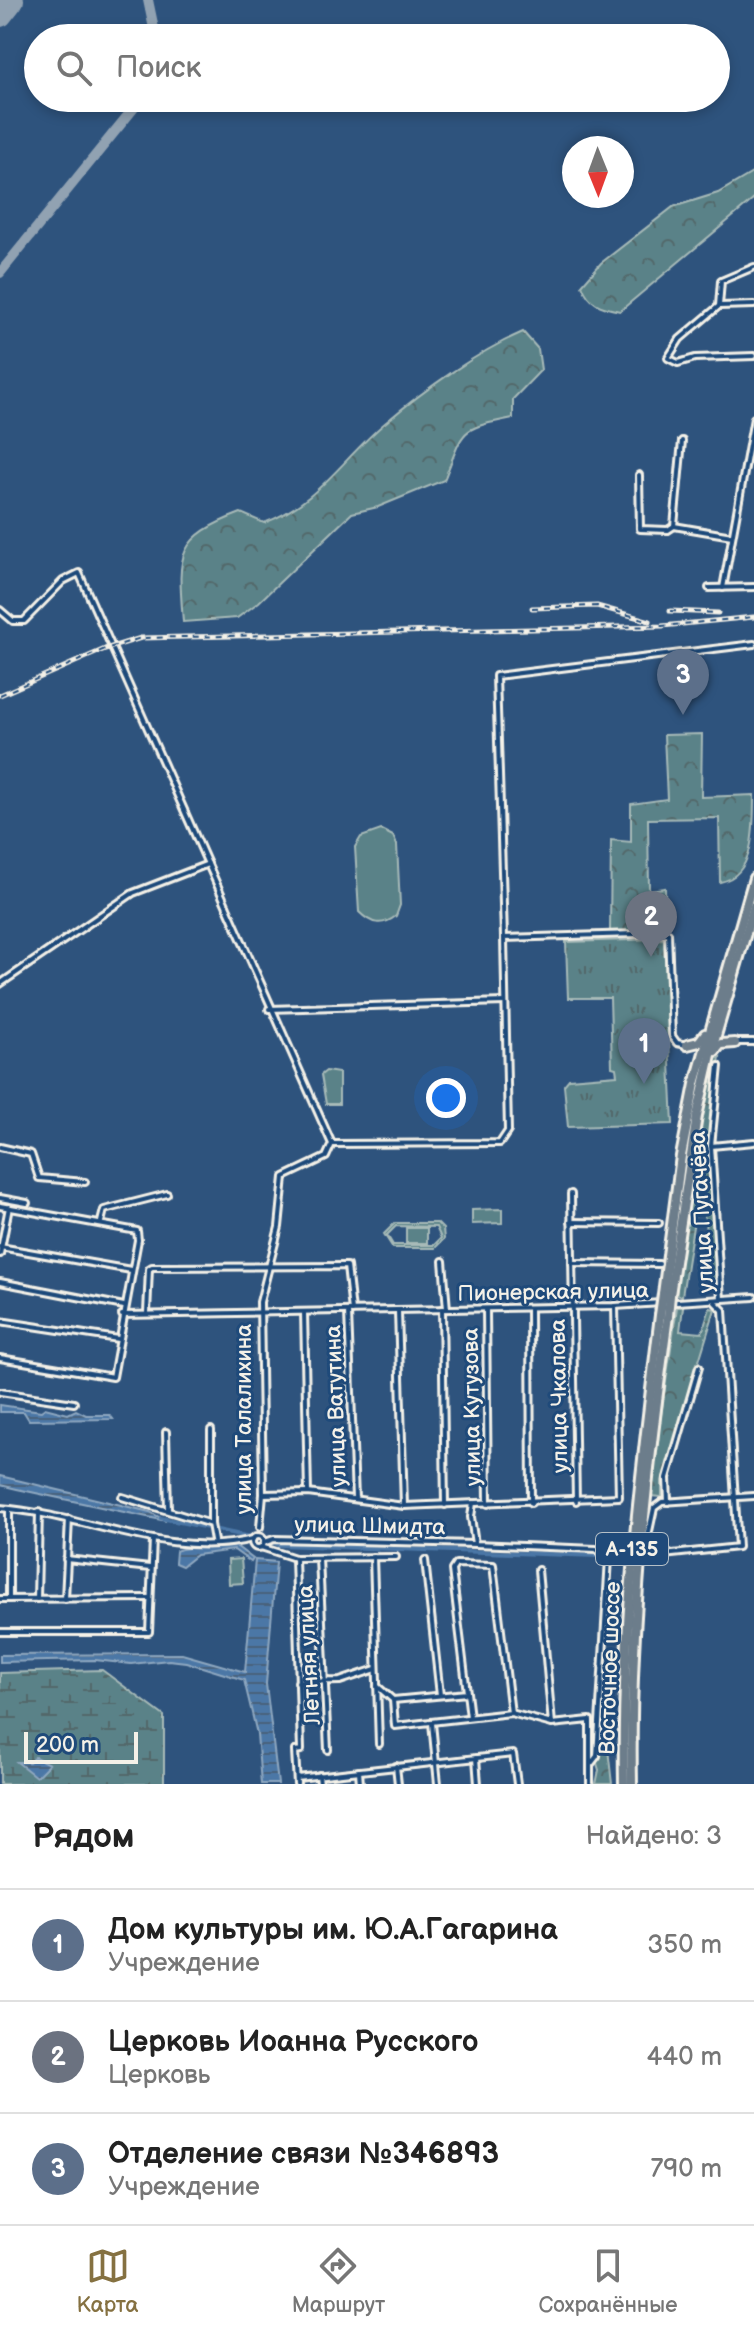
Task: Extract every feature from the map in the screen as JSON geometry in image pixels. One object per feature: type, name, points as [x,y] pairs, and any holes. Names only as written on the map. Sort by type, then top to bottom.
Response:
[{"type":"highway","name":"А-135","points":[[685,1157],[725,1006],[754,878]]},
{"type":"highway","name":"А-135","points":[[664,1315],[695,1084],[715,1011],[754,906]]},
{"type":"highway","points":[[725,1006],[722,1034],[735,1043]]},
{"type":"highway","points":[[687,1045],[702,1040],[715,1011]]},
{"type":"highway","points":[[706,1077],[716,1049],[735,1043]]},
{"type":"highway","points":[[687,1045],[699,1052],[695,1084]]},
{"type":"highway","name":"Восточное шоссе","points":[[624,1784],[623,1673],[629,1580],[664,1315]]},
{"type":"highway","name":"Восточное шоссе","points":[[632,1784],[632,1680],[637,1580],[664,1315]]},
{"type":"street","points":[[719,306],[719,287],[724,279],[754,267]]},
{"type":"street","points":[[754,305],[719,306],[680,339],[668,358],[678,363],[695,358],[754,356]]},
{"type":"street","points":[[723,588],[754,418]]},
{"type":"street","points":[[674,526],[682,441]]},
{"type":"street","points":[[639,475],[640,529],[668,530],[674,526],[732,536]]},
{"type":"street","points":[[0,610],[13,621],[24,621],[63,581],[79,573],[269,1009],[332,1144],[500,1143],[508,1131],[496,676],[754,644]]},
{"type":"street","points":[[709,588],[754,587]]},
{"type":"street","points":[[0,984],[133,893],[208,864]]},
{"type":"street","points":[[504,938],[668,933],[672,1036],[677,1043],[687,1045]]},
{"type":"street","points":[[269,1009],[505,1002]]},
{"type":"street","points":[[735,1043],[754,1042]]},
{"type":"street","name":"улица Пугачёва","points":[[663,1555],[738,1547],[711,1146],[719,1066]]},
{"type":"street","points":[[711,1146],[754,1142]]},
{"type":"street","name":"улица Талалихина","points":[[258,1541],[263,1494],[259,1311],[279,1227],[284,1177],[326,1157],[332,1144]]},
{"type":"street","points":[[0,1147],[28,1151],[39,1178],[85,1182]]},
{"type":"street","points":[[101,1222],[104,1210],[167,1194]]},
{"type":"street","name":"улица Чкалова","points":[[571,1194],[576,1501]]},
{"type":"street","points":[[0,1198],[27,1203]]},
{"type":"street","points":[[0,1206],[137,1231],[113,1377],[0,1358]]},
{"type":"street","points":[[0,1254],[9,1207]]},
{"type":"street","points":[[571,1222],[659,1223]]},
{"type":"street","points":[[1,1247],[131,1270]]},
{"type":"street","points":[[443,1261],[445,1505]]},
{"type":"street","points":[[572,1263],[659,1264]]},
{"type":"street","points":[[147,1313],[149,1269],[152,1267],[269,1266],[347,1266],[350,1312]]},
{"type":"street","points":[[0,1282],[124,1306]]},
{"type":"street","name":"Пионерская улица","points":[[122,1315],[486,1310],[754,1297]]},
{"type":"street","name":"улица Пугачёва","points":[[712,1301],[722,1308]]},
{"type":"street","name":"улица Шмидта","points":[[263,1494],[308,1493],[404,1506],[576,1501],[619,1496],[615,1306]]},
{"type":"street","points":[[530,1308],[531,1503]]},
{"type":"street","name":"улица Кутузова","points":[[486,1310],[488,1504]]},
{"type":"street","points":[[304,1311],[308,1493]]},
{"type":"street","points":[[398,1311],[404,1506]]},
{"type":"street","name":"улица Ватутина","points":[[350,1312],[355,1499]]},
{"type":"street","points":[[0,1321],[118,1339]]},
{"type":"street","points":[[665,1502],[667,1478],[699,1367]]},
{"type":"street","points":[[0,1392],[74,1403]]},
{"type":"street","points":[[211,1430],[211,1524],[214,1541]]},
{"type":"street","points":[[166,1432],[168,1510]]},
{"type":"street","points":[[648,1536],[654,1508],[665,1502],[754,1496]]},
{"type":"street","points":[[122,1497],[211,1524]]},
{"type":"street","name":"улица Шмидта","points":[[473,1503],[471,1517],[475,1544]]},
{"type":"street","points":[[0,1508],[39,1512],[153,1539],[258,1541],[295,1558],[396,1557]]},
{"type":"street","points":[[9,1509],[9,1599]]},
{"type":"street","points":[[37,1599],[39,1512]]},
{"type":"street","points":[[65,1599],[69,1519]]},
{"type":"street","points":[[0,1632],[149,1632],[153,1539]]},
{"type":"street","name":"улица Шмидта","points":[[258,1541],[475,1544],[596,1549],[607,1554],[609,1563],[597,1756],[590,1765]]},
{"type":"street","points":[[373,1557],[379,1744]]},
{"type":"street","points":[[295,1558],[301,1750],[295,1751],[297,1781],[319,1775],[513,1754],[517,1784]]},
{"type":"street","name":"Летняя улица","points":[[319,1558],[328,1750]]},
{"type":"street","points":[[66,1559],[150,1568]]},
{"type":"street","points":[[425,1560],[440,1695]]},
{"type":"street","points":[[470,1717],[453,1565],[493,1565],[511,1713]]},
{"type":"street","points":[[538,1570],[552,1724]]},
{"type":"street","points":[[0,1599],[149,1598]]},
{"type":"street","points":[[298,1682],[340,1681],[376,1669]]},
{"type":"street","points":[[377,1686],[393,1700],[395,1726],[511,1713],[552,1724],[590,1720],[590,1784]]},
{"type":"street","points":[[393,1700],[467,1693]]},
{"type":"street","points":[[431,1722],[438,1784]]},
{"type":"street","points":[[476,1758],[478,1784]]},
{"type":"street","points":[[396,1766],[398,1784]]},
{"type":"street","points":[[359,1771],[360,1784]]},
{"type":"street","points":[[319,1775],[320,1784]]},
{"type":"green space","points":[[754,172],[754,199],[620,311],[601,306],[588,297],[582,285],[601,263],[673,207],[718,193]]},
{"type":"green space","points":[[523,332],[538,349],[541,370],[513,399],[513,418],[482,425],[466,434],[444,480],[378,507],[352,513],[259,602],[237,618],[183,622],[181,565],[192,541],[203,531],[241,513],[264,523],[283,515],[315,492],[370,436],[417,398],[469,361]]},
{"type":"green space","points":[[702,734],[701,797],[754,795],[752,836],[746,861],[740,871],[720,882],[719,818],[648,819],[649,890],[665,888],[666,931],[610,931],[611,840],[631,842],[631,804],[667,799],[664,735]]},
{"type":"green space","points":[[381,830],[393,836],[397,845],[400,905],[396,916],[381,923],[359,912],[355,847],[361,837]]},
{"type":"green space","points":[[664,939],[673,1124],[568,1127],[564,1085],[569,1079],[617,1075],[616,1068],[612,1067],[610,998],[568,998],[566,942]]},
{"type":"green space","points":[[720,1057],[712,1115],[710,1169],[719,1280],[711,1279],[702,1193],[697,1201],[682,1296],[676,1295],[694,1155],[715,1059]]},
{"type":"green space","points":[[326,1071],[339,1073],[339,1104],[326,1104],[321,1075]]},
{"type":"green space","points":[[502,1209],[502,1223],[472,1224],[472,1210]]},
{"type":"green space","points":[[395,1223],[437,1223],[443,1229],[444,1239],[435,1248],[393,1248],[384,1234]],"holes":[[[396,1226],[436,1227],[441,1238],[434,1245],[393,1245],[387,1235]]]},
{"type":"green space","points":[[406,1228],[427,1228],[427,1243],[406,1243]]},
{"type":"green space","points":[[677,1307],[683,1307],[680,1331],[702,1333],[710,1308],[715,1309],[662,1481],[662,1497],[649,1496]]},
{"type":"green space","points":[[241,1559],[243,1583],[229,1584],[228,1560]]},
{"type":"green space","points":[[102,1670],[164,1716],[164,1784],[0,1784],[0,1673]]},
{"type":"green space","points":[[599,1741],[608,1749],[612,1784],[596,1784],[599,1770],[593,1750]]},
{"type":"water","points":[[0,1405],[41,1411],[45,1408],[68,1414],[76,1410],[86,1415],[110,1415],[113,1419],[29,1420],[24,1412],[0,1412]]},
{"type":"water","points":[[0,1476],[150,1512],[166,1521],[0,1485]]},
{"type":"water","points":[[236,1546],[253,1559],[251,1562],[234,1550],[196,1555],[182,1566],[175,1563],[176,1551],[181,1549]]},
{"type":"water","points":[[255,1560],[276,1562],[266,1684],[278,1784],[261,1784],[257,1734],[244,1680],[186,1662],[169,1660],[131,1664],[95,1660],[0,1662],[0,1655],[182,1654],[245,1672]]},
{"type":"water","points":[[35,1757],[49,1764],[36,1777],[17,1762],[29,1762]]},
{"type":"waterway","points":[[161,1518],[255,1538]]},
{"type":"waterway","points":[[266,1539],[279,1545],[598,1556]]},
{"type":"taxiway","points":[[148,0],[153,24]]},
{"type":"taxiway","points":[[0,273],[131,112]]},
{"type":"runway","points":[[0,14],[11,0]]},
{"type":"railway","points":[[532,608],[597,606],[650,621]]},
{"type":"railway","points":[[670,611],[718,613]]},
{"type":"railway","points":[[0,695],[105,649],[141,638],[662,626],[754,617]]},
{"type":"place","name":"Отделение связи №346893","points":[[683,715]]},
{"type":"place","name":"Церковь Иоанна Русского","points":[[651,957]]},
{"type":"place","name":"Дом культуры им. Ю.А.Гагарина","points":[[644,1084]]}]
